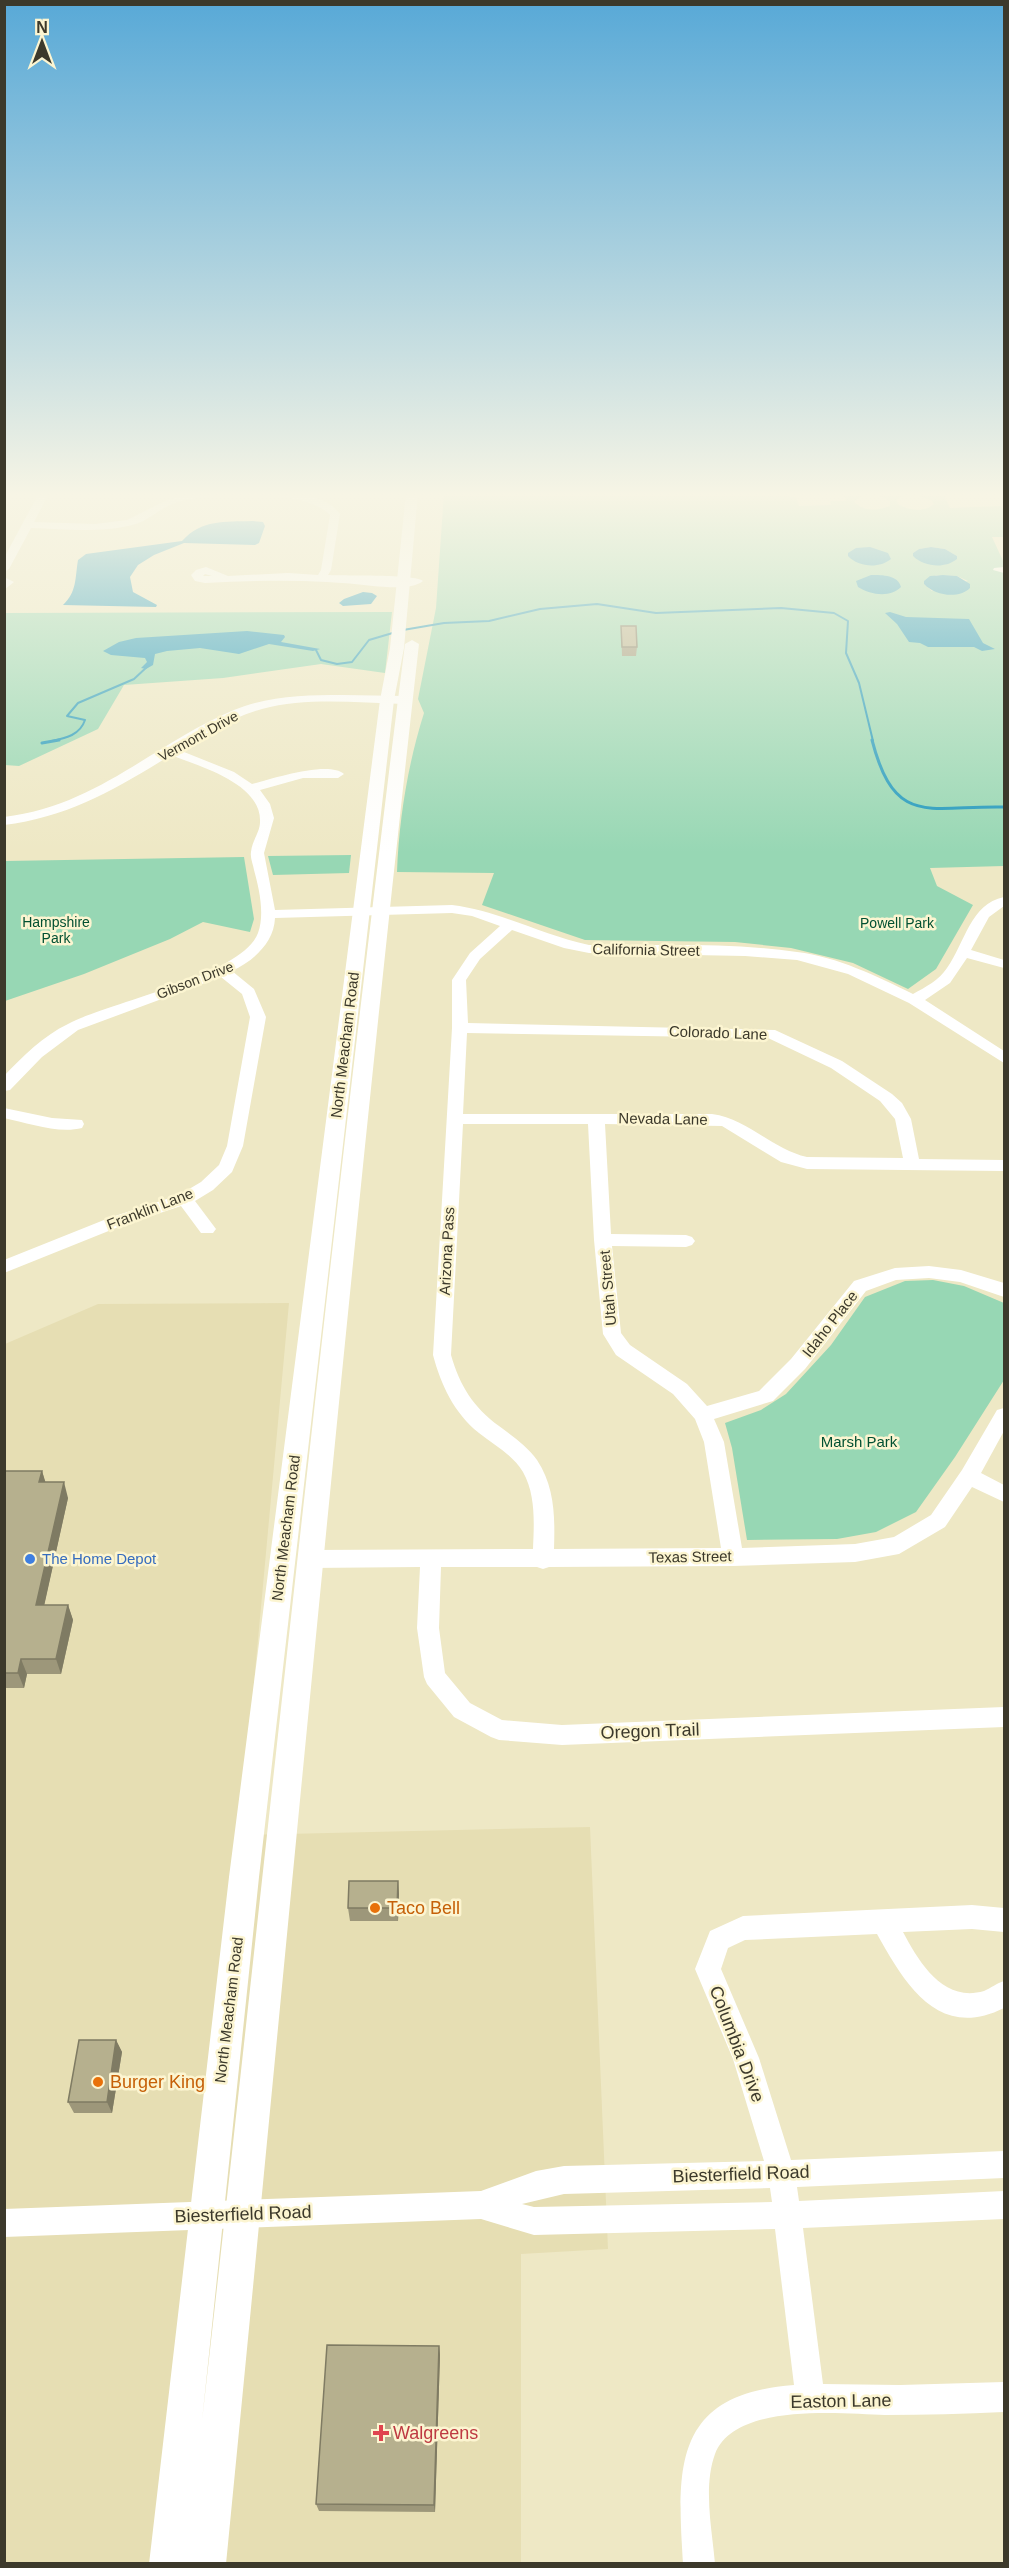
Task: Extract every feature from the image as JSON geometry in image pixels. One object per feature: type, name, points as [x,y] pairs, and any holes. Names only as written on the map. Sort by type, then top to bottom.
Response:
[{"type":"main road","name":"North Meacham Road","points":[[168,2564],[205,2215],[406,629],[402,613]]},
{"type":"main road","name":"North Meacham Road","points":[[206,2564],[280,1860],[370,912]]},
{"type":"street","name":"Vermont Drive","points":[[4,821],[60,809],[171,751],[224,720],[263,705],[304,701],[396,700]]},
{"type":"street","name":"Gibson Drive","points":[[4,1086],[35,1053],[73,1027],[124,1005],[224,972],[248,958],[264,938],[269,914],[257,855],[267,820],[266,811],[252,788],[236,776],[171,751]]},
{"type":"street","points":[[252,788],[303,774],[338,774]]},
{"type":"street","points":[[914,1000],[945,980],[964,953],[983,913],[995,904],[1005,901]]},
{"type":"street","name":"California Street","points":[[269,914],[452,909],[474,912],[569,945],[589,949],[745,952],[798,956],[853,971],[914,1000],[1005,1058]]},
{"type":"street","name":"Arizona Pass","points":[[509,925],[475,956],[459,980],[459,1028],[442,1355],[450,1385],[470,1414],[510,1446],[533,1471],[545,1510],[543,1560]]},
{"type":"street","points":[[964,953],[1005,963]]},
{"type":"street","name":"Franklin Lane","points":[[4,1267],[115,1222],[185,1199],[207,1186],[226,1168],[235,1146],[258,1017],[249,992],[224,972]]},
{"type":"street","name":"Colorado Lane","points":[[459,1028],[770,1033],[790,1039],[842,1068],[883,1095],[897,1108],[903,1120],[912,1164]]},
{"type":"street","points":[[4,1113],[52,1123],[76,1124]]},
{"type":"street","name":"Utah Street","points":[[596,1118],[603,1240],[612,1334],[624,1350],[680,1389],[703,1415],[714,1442],[733,1557]]},
{"type":"street","name":"Nevada Lane","points":[[454,1119],[712,1119],[732,1124],[787,1158],[807,1163],[1005,1165]]},
{"type":"street","points":[[185,1199],[207,1229]]},
{"type":"street","points":[[603,1240],[686,1241]]},
{"type":"street","name":"Idaho Place","points":[[703,1415],[765,1396],[798,1364],[860,1286],[894,1274],[930,1272],[961,1276],[1005,1290]]},
{"type":"street","name":"Texas Street","points":[[309,1559],[543,1560],[733,1557],[855,1553],[899,1545],[938,1521],[969,1476],[1005,1415]]},
{"type":"street","points":[[969,1476],[1005,1494]]},
{"type":"street","name":"Oregon Trail","points":[[431,1558],[428,1628],[435,1677],[462,1710],[499,1730],[562,1735],[1005,1718]]},
{"type":"street","name":"Columbia Drive","points":[[810,2398],[789,2239],[789,2215],[783,2174],[747,2058],[708,1969],[719,1941],[743,1928],[972,1917],[1005,1920]]},
{"type":"street","points":[[883,1921],[912,1972],[930,1991],[941,1998],[965,2005],[977,2005],[989,2002],[1005,1992]]},
{"type":"street","name":"Biesterfield Road","points":[[4,2223],[481,2205],[536,2186],[564,2180],[783,2174],[1005,2164]]},
{"type":"street","name":"Biesterfield Road","points":[[481,2205],[534,2222],[789,2215],[1005,2205]]},
{"type":"street","name":"Easton Lane","points":[[699,2564],[695,2484],[701,2451],[708,2437],[727,2420],[753,2408],[810,2398],[886,2400],[1005,2397]]},
{"type":"shaded area","points":[[289,1303],[240,1835],[590,1827],[608,2249],[521,2254],[521,2563],[5,2564],[5,1344],[98,1304]]},
{"type":"green space","points":[[5,613],[392,613],[385,673],[321,664],[223,678],[124,685],[98,729],[19,766],[5,765]]},
{"type":"green space","name":"Powell Park","points":[[435,613],[1004,613],[1004,866],[930,868],[937,886],[973,905],[936,969],[908,989],[853,963],[791,948],[735,942],[585,940],[482,905],[494,873],[397,872],[405,791],[424,713],[418,699]]},
{"type":"green space","points":[[351,855],[349,873],[273,875],[268,856]]},
{"type":"green space","name":"Hampshire Park","points":[[244,857],[254,919],[250,932],[203,922],[170,939],[84,974],[5,1001],[5,861]]},
{"type":"green space","name":"Marsh Park","points":[[933,1280],[964,1286],[1004,1303],[1004,1380],[955,1457],[916,1512],[876,1532],[837,1539],[747,1540],[732,1448],[725,1423],[761,1410],[786,1394],[831,1345],[865,1297],[905,1281]]},
{"type":"water","points":[[885,613],[906,617],[969,619],[983,643],[995,649],[982,651],[974,647],[928,647],[920,643],[909,642],[897,624]]},
{"type":"water","points":[[247,631],[284,635],[281,642],[320,649],[313,651],[269,644],[239,654],[200,648],[167,651],[155,654],[153,665],[146,669],[141,668],[147,662],[145,658],[111,655],[103,651],[119,642],[136,638]]},
{"type":"building","points":[[621,626],[636,626],[637,647],[622,647]]},
{"type":"building","name":"The Home Depot","points":[[4,1471],[42,1471],[39,1482],[64,1482],[36,1605],[68,1605],[56,1659],[21,1659],[18,1673],[4,1673]]},
{"type":"building","points":[[349,1881],[398,1881],[397,1908],[348,1908]]},
{"type":"building","name":"Burger King","points":[[79,2040],[116,2040],[107,2102],[68,2102]]},
{"type":"building","name":"Walgreens","points":[[327,2345],[439,2346],[434,2505],[316,2504]]},
{"type":"waterway","points":[[403,630],[444,623],[489,621],[524,613]]},
{"type":"waterway","points":[[655,613],[660,613]]},
{"type":"waterway","points":[[832,613],[848,621],[846,653],[859,683],[873,741]]},
{"type":"waterway","points":[[316,650],[321,660],[337,664],[352,662],[369,640],[396,632]]},
{"type":"waterway","points":[[52,741],[72,735],[83,725],[85,720],[67,716],[78,703],[134,679],[149,665]]},
{"type":"waterway","points":[[42,743],[59,740]]},
{"type":"waterway","points":[[872,740],[881,768],[892,788],[904,800],[919,806],[936,808],[1004,807]]},
{"type":"place","name":"The Home Depot","points":[[30,1559]]},
{"type":"place","name":"Taco Bell","points":[[375,1908]]},
{"type":"place","name":"Burger King","points":[[98,2082]]},
{"type":"place","name":"Walgreens","points":[[381,2433]]}]
